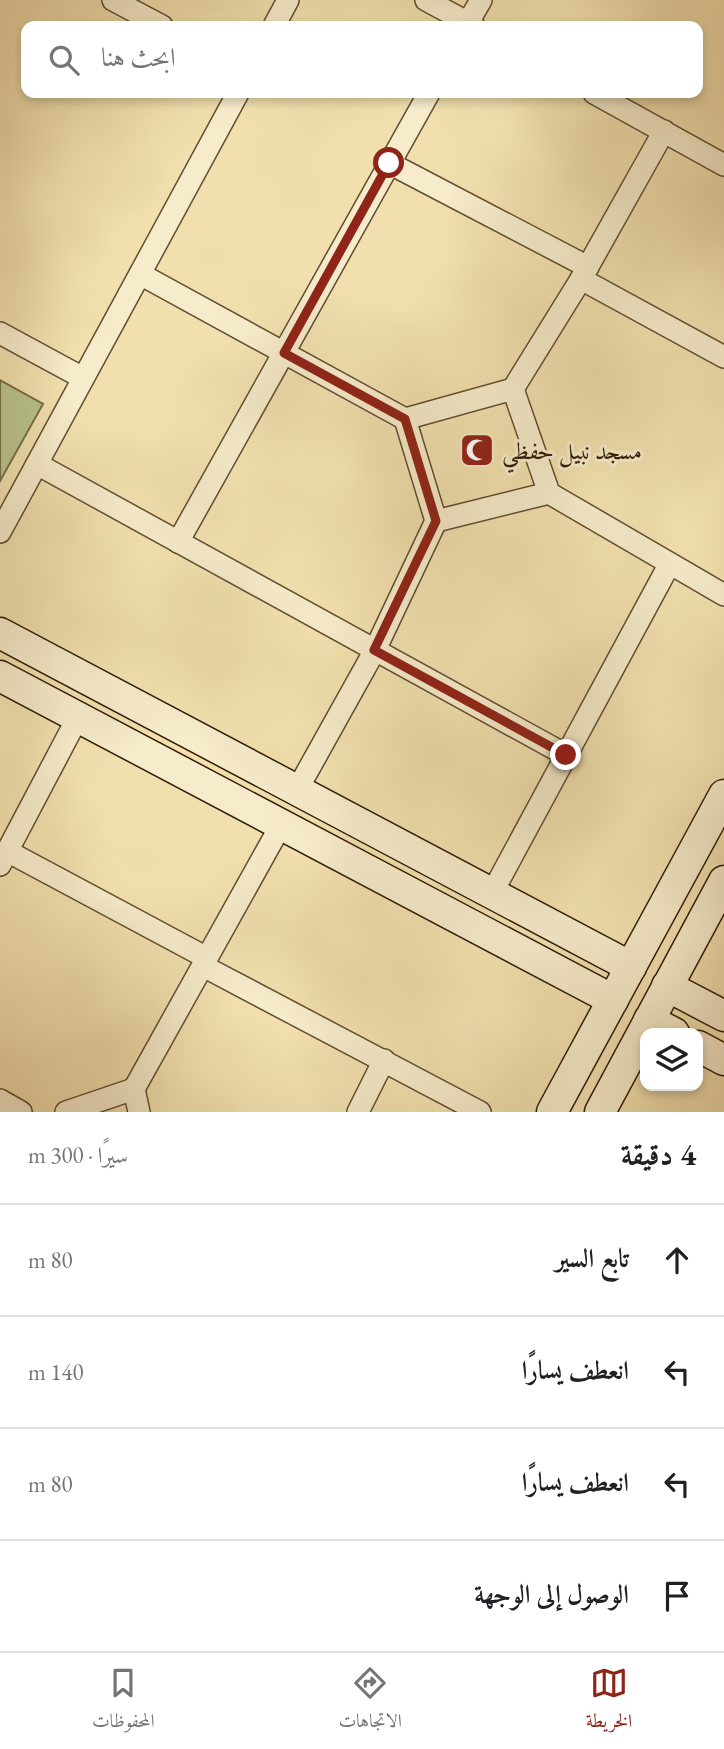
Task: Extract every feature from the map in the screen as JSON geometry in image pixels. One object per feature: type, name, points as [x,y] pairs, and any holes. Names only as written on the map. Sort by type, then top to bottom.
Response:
[{"type":"street","points":[[113,0],[153,21]]},
{"type":"street","points":[[277,21],[288,0]]},
{"type":"street","points":[[426,0],[462,21]]},
{"type":"street","points":[[471,21],[481,0]]},
{"type":"street","points":[[0,531],[235,98]]},
{"type":"street","points":[[178,542],[426,98]]},
{"type":"street","points":[[603,98],[724,165]]},
{"type":"street","points":[[140,274],[405,419],[513,389],[585,273],[664,131]]},
{"type":"street","points":[[389,163],[585,273],[724,357]]},
{"type":"street","points":[[0,333],[83,378]]},
{"type":"street","points":[[513,389],[549,493],[724,595]]},
{"type":"street","points":[[296,790],[374,650],[436,521],[405,419]]},
{"type":"street","points":[[37,464],[566,755]]},
{"type":"street","points":[[436,521],[549,493]]},
{"type":"street","points":[[492,893],[669,565]]},
{"type":"street","points":[[0,633],[631,967]]},
{"type":"street","points":[[0,676],[613,1000]]},
{"type":"street","points":[[78,717],[4,858],[205,962],[480,1112]]},
{"type":"street","points":[[552,1112],[724,795]]},
{"type":"street","points":[[139,1112],[134,1089],[281,825]]},
{"type":"street","points":[[600,1112],[662,1027],[667,986],[724,881]]},
{"type":"street","points":[[667,986],[724,1016]]},
{"type":"street","points":[[703,1049],[724,1060]]},
{"type":"street","points":[[358,1112],[384,1060]]},
{"type":"street","points":[[66,1112],[134,1089]]},
{"type":"street","points":[[0,1100],[21,1112]]},
{"type":"green space","points":[[0,380],[43,404],[0,481]]},
{"type":"place","name":"مسجد نبيل حفظي","points":[[477,450]]},
{"type":"route","points":[[389,163],[284,353],[405,419],[436,521],[374,650],[566,755]]}]
